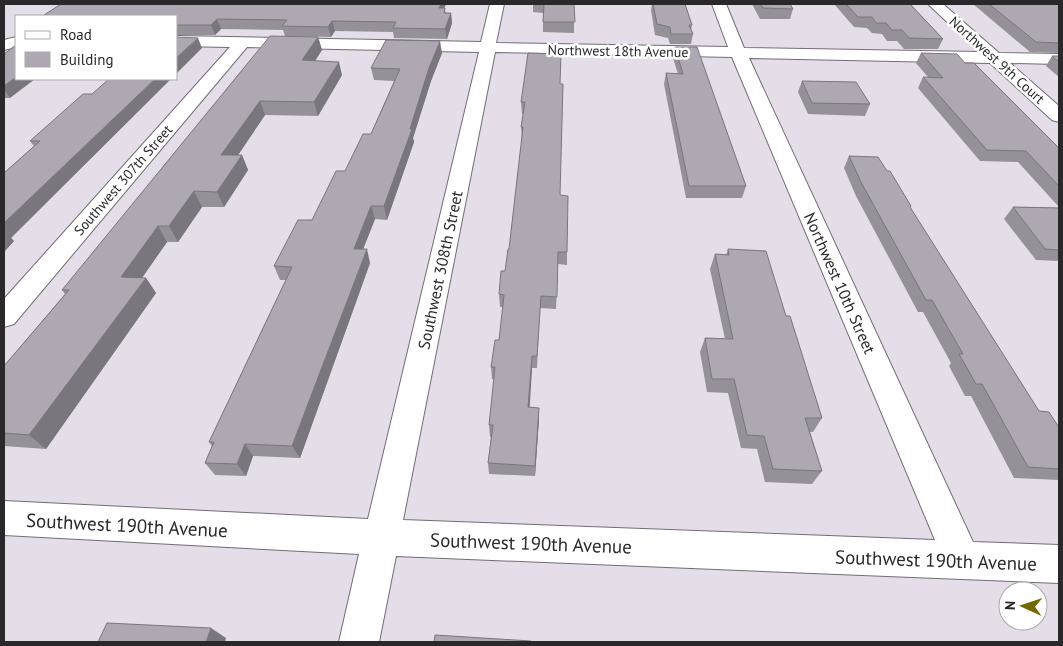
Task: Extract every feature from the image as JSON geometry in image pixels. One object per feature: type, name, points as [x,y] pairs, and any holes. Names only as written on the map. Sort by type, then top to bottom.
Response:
[{"type":"street","name":"Southwest 308th Street","points":[[359,642],[498,4]]},
{"type":"street","name":"Northwest 10th Street","points":[[719,4],[739,54],[962,561]]},
{"type":"street","name":"Northwest 9th Court","points":[[935,4],[1059,116]]},
{"type":"street","name":"Northwest 18th Avenue","points":[[178,42],[1059,59]]},
{"type":"street","name":"Southwest 307th Street","points":[[4,317],[243,42]]},
{"type":"street","name":"Southwest 190th Avenue","points":[[4,518],[382,537],[1059,564]]},
{"type":"building","points":[[61,4],[441,4],[439,8],[445,8],[444,13],[451,13],[445,29],[393,28],[396,22],[332,21],[328,27],[282,26],[287,20],[217,19],[211,25],[178,25],[178,15],[44,15]]},
{"type":"building","points":[[544,4],[574,4],[575,22],[543,22]]},
{"type":"building","points":[[653,4],[685,4],[692,25],[689,25],[693,34],[671,34],[670,27],[657,24]]},
{"type":"building","points":[[760,4],[790,4],[793,9],[763,8]]},
{"type":"building","points":[[846,4],[910,4],[943,39],[909,38],[902,30],[892,30],[886,23],[876,23],[872,17],[858,17]]},
{"type":"building","points":[[989,4],[1059,4],[1059,43],[1036,42]]},
{"type":"building","points":[[270,36],[318,37],[302,60],[339,62],[314,102],[260,101],[221,155],[242,155],[217,192],[194,191],[169,226],[158,226],[121,277],[146,278],[29,435],[4,433],[4,366],[69,290],[62,290]]},
{"type":"building","points":[[178,37],[198,38],[178,56]]},
{"type":"building","points":[[386,40],[440,41],[429,68],[410,129],[412,129],[384,206],[371,206],[354,249],[367,249],[292,446],[245,444],[237,464],[205,463],[214,442],[209,442],[292,267],[274,266],[298,220],[312,220],[336,171],[345,171],[363,134],[371,134],[400,69],[371,68]]},
{"type":"building","points":[[15,46],[15,78],[4,86],[4,54]]},
{"type":"building","points":[[675,47],[697,47],[746,186],[689,186],[666,73],[683,74]]},
{"type":"building","points":[[528,53],[561,54],[560,84],[563,84],[560,195],[568,196],[567,252],[558,252],[557,297],[541,296],[537,356],[532,356],[528,407],[539,408],[535,466],[488,463],[493,425],[489,425],[495,367],[491,367],[495,340],[499,340],[504,295],[499,294],[501,271],[505,271],[509,249],[523,127],[521,127],[525,102],[521,102]]},
{"type":"building","points":[[921,53],[957,54],[965,63],[974,63],[1059,148],[1059,186],[1026,151],[987,150],[923,77],[943,78]]},
{"type":"building","points":[[1052,56],[1059,56],[1059,62]]},
{"type":"building","points":[[108,80],[154,80],[4,223],[4,173],[40,141],[30,141],[83,94],[92,94]]},
{"type":"building","points":[[802,81],[856,82],[870,104],[812,103]]},
{"type":"building","points":[[849,156],[878,157],[887,171],[890,171],[910,207],[1039,411],[1049,412],[1059,426],[1059,469],[1028,467],[982,384],[976,384],[959,354],[963,354],[932,300],[926,300],[862,184]]},
{"type":"building","points":[[1013,207],[1059,208],[1059,250],[1045,249]]},
{"type":"building","points":[[728,249],[766,251],[786,316],[790,316],[822,418],[805,418],[822,471],[773,469],[764,436],[747,435],[734,379],[712,379],[705,338],[733,339],[715,254],[729,255]]},
{"type":"building","points":[[107,623],[211,628],[206,642],[98,642]]},
{"type":"building","points":[[435,635],[531,641],[531,642],[434,642]]}]
